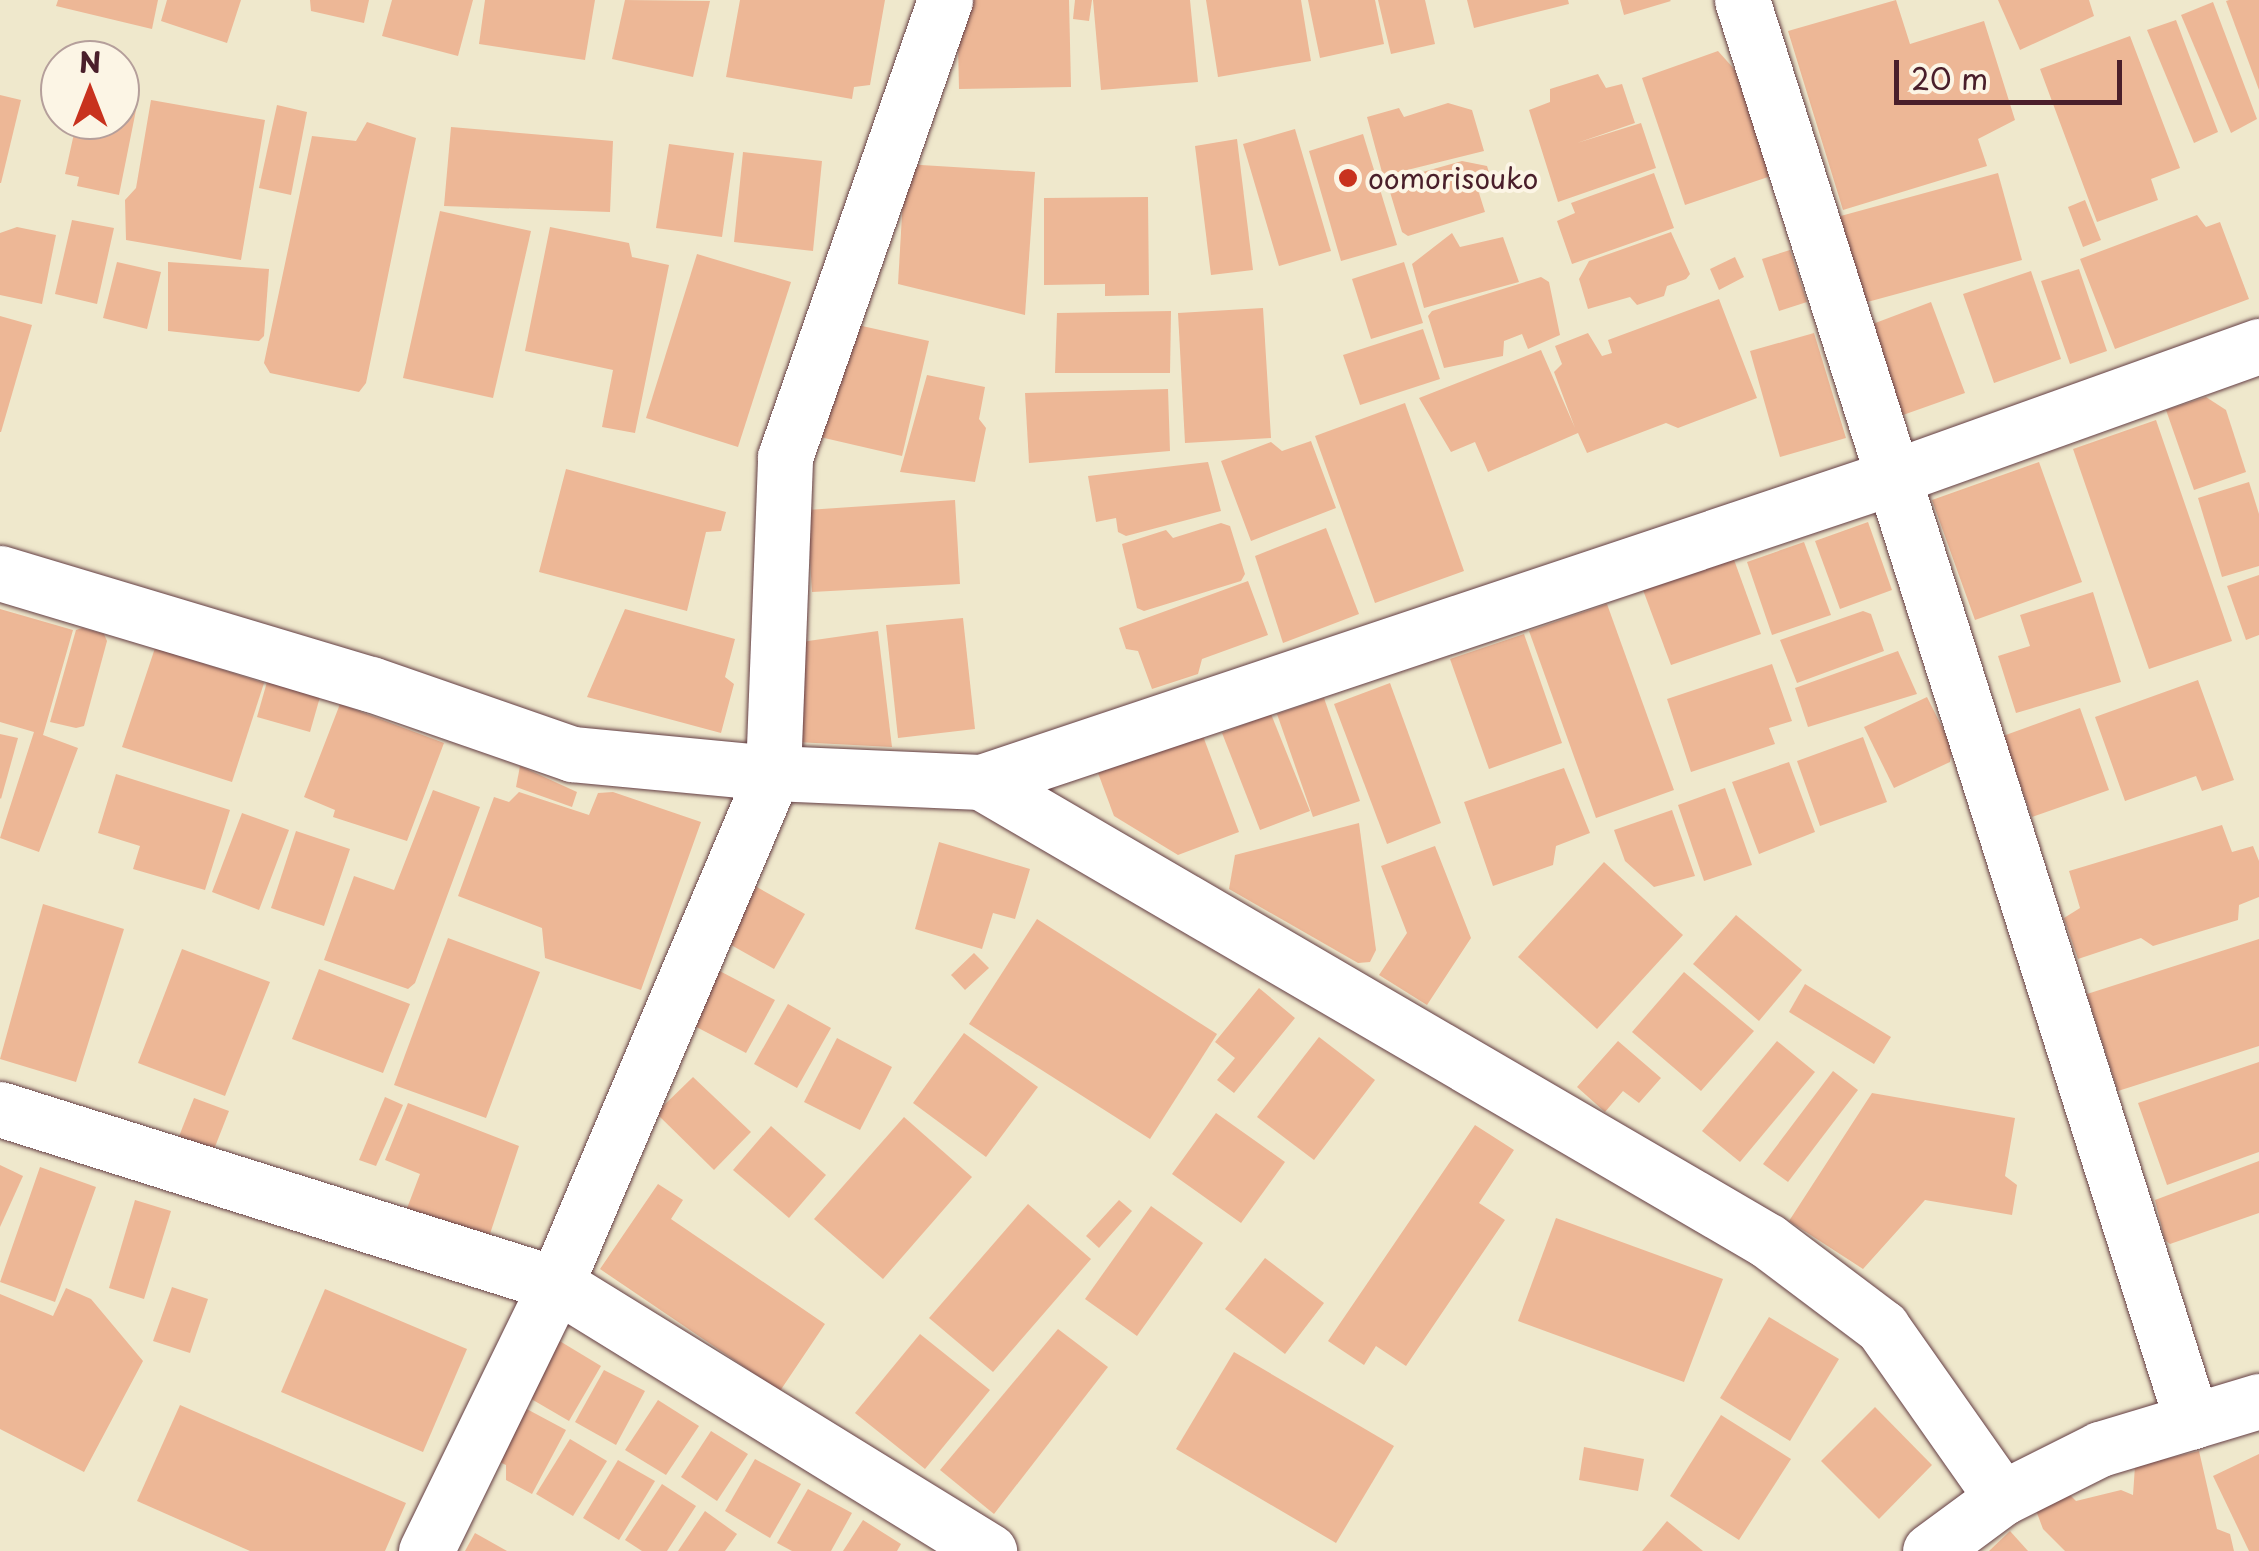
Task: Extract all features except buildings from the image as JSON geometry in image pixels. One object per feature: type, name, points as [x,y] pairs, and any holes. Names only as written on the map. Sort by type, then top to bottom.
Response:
[{"type":"street","points":[[426,1551],[556,1284],[773,773],[786,457],[944,0]]},
{"type":"street","points":[[1742,0],[2192,1421]]},
{"type":"street","points":[[0,574],[371,684],[572,754],[773,773],[981,782],[1893,477],[2259,346]]},
{"type":"street","points":[[981,782],[1768,1242],[1882,1327],[2002,1498]]},
{"type":"street","points":[[0,1109],[556,1284],[989,1551]]},
{"type":"street","points":[[1930,1551],[2002,1498],[2100,1448],[2259,1401]]},
{"type":"place","name":"oomorisouko","points":[[1348,178]]}]
